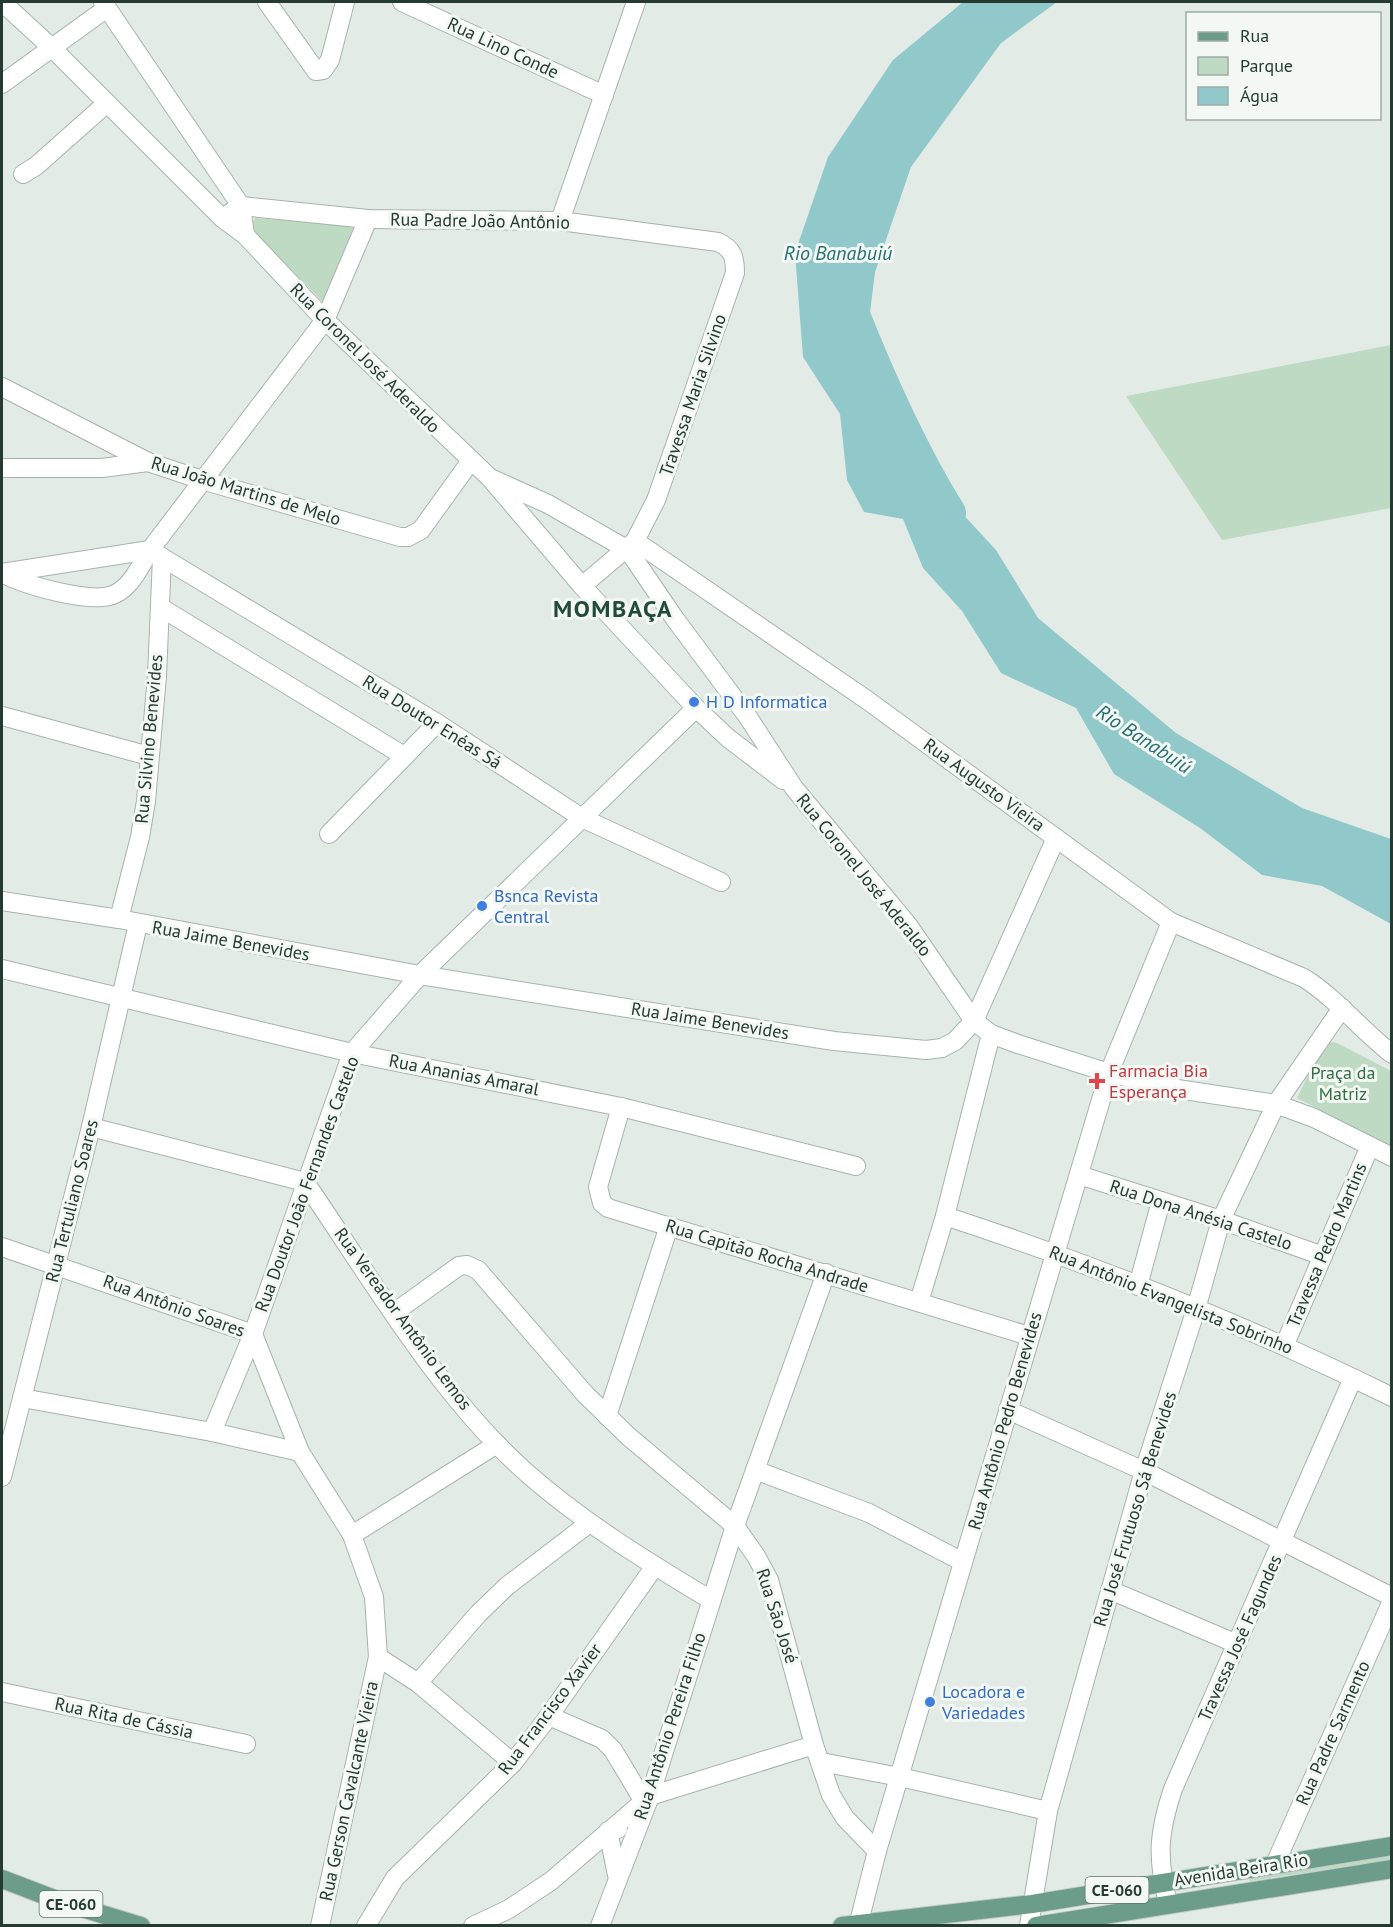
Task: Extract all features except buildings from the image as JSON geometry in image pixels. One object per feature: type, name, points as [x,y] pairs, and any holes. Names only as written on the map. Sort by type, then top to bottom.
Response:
[{"type":"main road","name":"Avenida Beira Rio","points":[[853,1925],[1032,1904],[1392,1846]]},
{"type":"main road","name":"Avenida Beira Rio","points":[[1036,1926],[1392,1869]]},
{"type":"main road","points":[[1237,1870],[1241,1893]]},
{"type":"main road","name":"CE-060","points":[[2,1879],[62,1902],[141,1926]]},
{"type":"street","name":"Rua Coronel José Aderaldo","points":[[2,2],[52,48],[222,218],[245,234],[325,320],[490,478],[582,586],[696,708],[728,738],[794,788]]},
{"type":"street","points":[[267,2],[312,69],[323,70],[330,60],[345,2]]},
{"type":"street","name":"Rua Lino Conde","points":[[402,2],[604,95]]},
{"type":"street","points":[[560,221],[633,3]]},
{"type":"street","points":[[2,84],[110,4],[241,206],[245,234]]},
{"type":"street","points":[[23,174],[36,166],[106,103]]},
{"type":"street","points":[[222,218],[241,206]]},
{"type":"street","name":"Rua Padre João Antônio","points":[[241,206],[368,219],[560,221],[718,242]]},
{"type":"street","points":[[2,573],[37,588],[96,597],[114,595],[128,584],[156,554],[205,482],[325,320],[368,219]]},
{"type":"street","name":"Travessa Maria Silvino","points":[[632,545],[670,465],[735,273],[733,253],[718,242]]},
{"type":"street","name":"Rua João Martins de Melo","points":[[2,387],[148,462],[205,482],[400,537],[408,537],[421,530],[471,462]]},
{"type":"street","points":[[2,468],[102,468],[148,462]]},
{"type":"street","name":"Rua Coronel José Aderaldo","points":[[490,478],[632,545],[675,620],[748,717],[794,788],[908,925],[974,1021]]},
{"type":"street","points":[[582,586],[632,545]]},
{"type":"street","name":"Rua Augusto Vieira","points":[[632,545],[867,700],[1171,922],[1304,978],[1342,1008],[1367,1034],[1392,1054]]},
{"type":"street","points":[[2,573],[156,554]]},
{"type":"street","name":"Rua Silvino Benevides","points":[[119,919],[140,837],[149,756],[160,607],[156,554]]},
{"type":"street","name":"Rua Doutor Enéas Sá","points":[[156,554],[437,723],[582,818],[721,882]]},
{"type":"street","points":[[31,568],[37,588]]},
{"type":"street","points":[[160,607],[404,756]]},
{"type":"street","name":"Rua Doutor João Fernandes Castelo","points":[[212,1432],[253,1334],[352,1053],[420,975],[696,708]]},
{"type":"street","points":[[2,716],[149,756]]},
{"type":"street","points":[[328,834],[437,723]]},
{"type":"street","points":[[1056,838],[974,1021],[991,1034],[1109,1073],[1171,1088],[1276,1104],[1314,1118],[1392,1157]]},
{"type":"street","name":"Rua Jaime Benevides","points":[[2,901],[119,919],[420,975],[834,1041],[926,1050],[942,1048],[955,1041],[974,1021]]},
{"type":"street","name":"Rua Antônio Pedro Benevides","points":[[853,1925],[900,1777],[1029,1336],[1109,1073],[1171,922]]},
{"type":"street","name":"Rua Tertuliano Soares","points":[[2,1477],[91,1127],[138,924]]},
{"type":"street","name":"Rua Ananias Amaral","points":[[2,969],[352,1053],[621,1107],[856,1166]]},
{"type":"street","name":"Rua José Frutuoso Sá Benevides","points":[[1029,1926],[1048,1811],[1144,1471],[1196,1309],[1221,1220],[1276,1104],[1342,1008]]},
{"type":"street","points":[[919,1302],[945,1216],[991,1034]]},
{"type":"street","name":"Rua Capitão Rocha Andrade","points":[[621,1107],[598,1186],[599,1195],[608,1208],[1029,1336]]},
{"type":"street","points":[[91,1127],[305,1182]]},
{"type":"street","name":"Travessa Pedro Martins","points":[[1285,1344],[1370,1146]]},
{"type":"street","name":"Rua Dona Anésia Castelo","points":[[1079,1175],[1221,1220],[1323,1256]]},
{"type":"street","name":"Rua Vereador Antônio Lemos","points":[[305,1182],[446,1385],[497,1444],[526,1472],[588,1524],[711,1600]]},
{"type":"street","points":[[1138,1286],[1161,1201]]},
{"type":"street","name":"Rua Antônio Evangelista Sobrinho","points":[[945,1216],[1054,1252],[1285,1344],[1392,1397]]},
{"type":"street","points":[[607,1416],[669,1226]]},
{"type":"street","name":"Rua Antônio Soares","points":[[2,1246],[56,1263],[253,1334],[300,1452],[351,1535],[374,1598],[378,1656]]},
{"type":"street","name":"Rua São José","points":[[394,1312],[459,1266],[467,1264],[478,1269],[585,1394],[607,1416],[735,1526],[769,1580],[814,1745],[837,1807],[877,1851]]},
{"type":"street","points":[[735,1526],[826,1273]]},
{"type":"street","name":"Travessa José Fagundes","points":[[1168,1904],[1163,1882],[1160,1836],[1163,1818],[1173,1789],[1353,1378]]},
{"type":"street","points":[[22,1398],[212,1432],[300,1452]]},
{"type":"street","points":[[1008,1410],[1144,1471],[1392,1599]]},
{"type":"street","points":[[351,1535],[497,1444]]},
{"type":"street","points":[[755,1470],[869,1513],[963,1562]]},
{"type":"street","points":[[418,1683],[478,1614],[500,1593],[588,1524]]},
{"type":"street","name":"Rua Antônio Pereira Filho","points":[[600,1926],[617,1875],[638,1826],[735,1526]]},
{"type":"street","name":"Rua Francisco Xavier","points":[[366,1926],[395,1878],[513,1763],[655,1566]]},
{"type":"street","points":[[1110,1590],[1237,1644]]},
{"type":"street","name":"Rua Padre Sarmento","points":[[1275,1864],[1392,1599]]},
{"type":"street","points":[[378,1656],[418,1683],[513,1763]]},
{"type":"street","name":"Rua Gerson Cavalcante Vieira","points":[[320,1926],[378,1656]]},
{"type":"street","name":"Rua Rita de Cássia","points":[[2,1692],[246,1744]]},
{"type":"street","points":[[549,1716],[602,1739],[613,1750],[647,1798]]},
{"type":"street","points":[[473,1926],[528,1898],[647,1798],[814,1745]]},
{"type":"street","points":[[821,1762],[900,1777],[1048,1811]]},
{"type":"street","points":[[608,1831],[638,1826]]},
{"type":"street","points":[[608,1831],[617,1875]]},
{"type":"green space","points":[[255,218],[354,226],[325,304],[250,228]]},
{"type":"green space","points":[[1391,345],[1391,508],[1222,540],[1126,396]]},
{"type":"green space","name":"Praça da Matriz","points":[[1331,1042],[1391,1071],[1391,1147],[1297,1098],[1323,1045]]},
{"type":"green space","points":[[1391,1853],[1391,1860],[1250,1881],[1250,1874]]},
{"type":"water","name":"Rio Banabuiú","points":[[963,2],[1057,2],[1001,43],[911,167],[875,272],[863,370],[898,444],[996,550],[1038,618],[1176,733],[1302,808],[1391,839],[1391,924],[1322,886],[1262,875],[1200,828],[1114,774],[1076,708],[1001,673],[962,611],[923,568],[903,519],[864,512],[847,480],[840,414],[803,357],[795,253],[828,157],[893,60]]},
{"type":"waterway","name":"Rio Banabuiú","points":[[851,307],[896,412],[950,513]]},
{"type":"place","name":"H D Informatica","points":[[694,702]]},
{"type":"place","name":"Bsnca Revista Central","points":[[482,906]]},
{"type":"place","name":"Farmacia Bia Esperança","points":[[1097,1081]]},
{"type":"place","name":"Locadora e Variedades","points":[[930,1702]]},
{"type":"district","name":"MOMBAÇA","points":[[613,609]]}]
